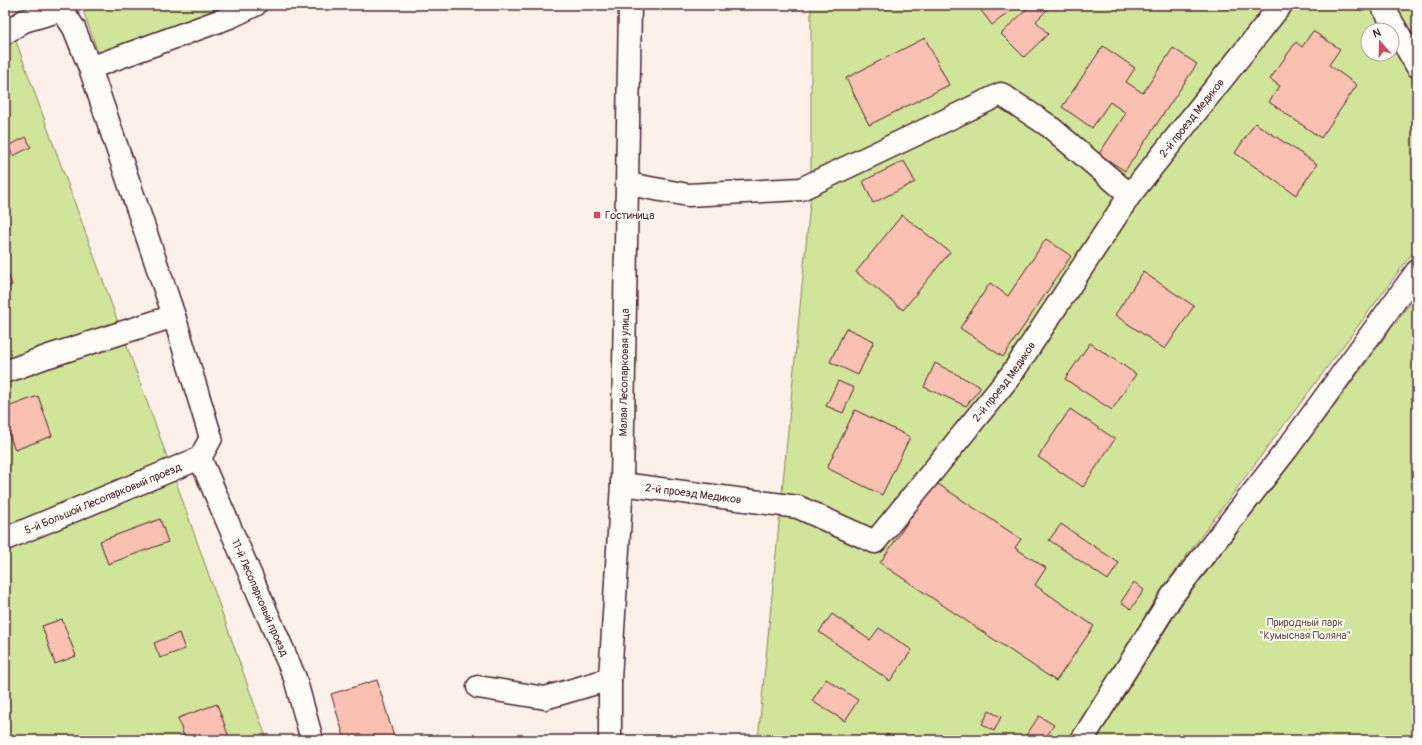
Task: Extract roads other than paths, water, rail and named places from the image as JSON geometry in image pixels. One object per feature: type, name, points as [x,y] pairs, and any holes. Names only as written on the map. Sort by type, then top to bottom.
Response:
[{"type":"street","points":[[90,68],[230,17],[255,5]]},
{"type":"street","name":"Малая Лесопарковая улица","points":[[610,740],[610,679],[622,484],[625,218],[628,184],[630,5]]},
{"type":"street","name":"2-й проезд Медиков","points":[[622,484],[798,507],[875,542],[1010,375],[1130,195],[1281,5]]},
{"type":"street","points":[[1382,5],[1417,66]]},
{"type":"street","points":[[5,33],[24,21],[62,7],[74,28],[90,68],[174,316],[211,438],[200,458]]},
{"type":"street","points":[[628,184],[688,195],[801,189],[1001,94],[1049,126],[1130,195]]},
{"type":"street","points":[[1082,740],[1172,596],[1287,449],[1417,270]]},
{"type":"street","points":[[5,372],[46,357],[174,316]]},
{"type":"street","name":"5-й Большой Лесопарковый проезд","points":[[5,539],[200,458]]},
{"type":"street","name":"11-й Лесопарковый проезд","points":[[200,458],[295,678],[312,740]]},
{"type":"street","points":[[478,687],[545,698],[610,679]]},
{"type":"place","name":"Гостиница","points":[[597,215]]},
{"type":"park label","name":"Природный парк \"Кумысная Поляна\"","points":[[1305,628]]}]
